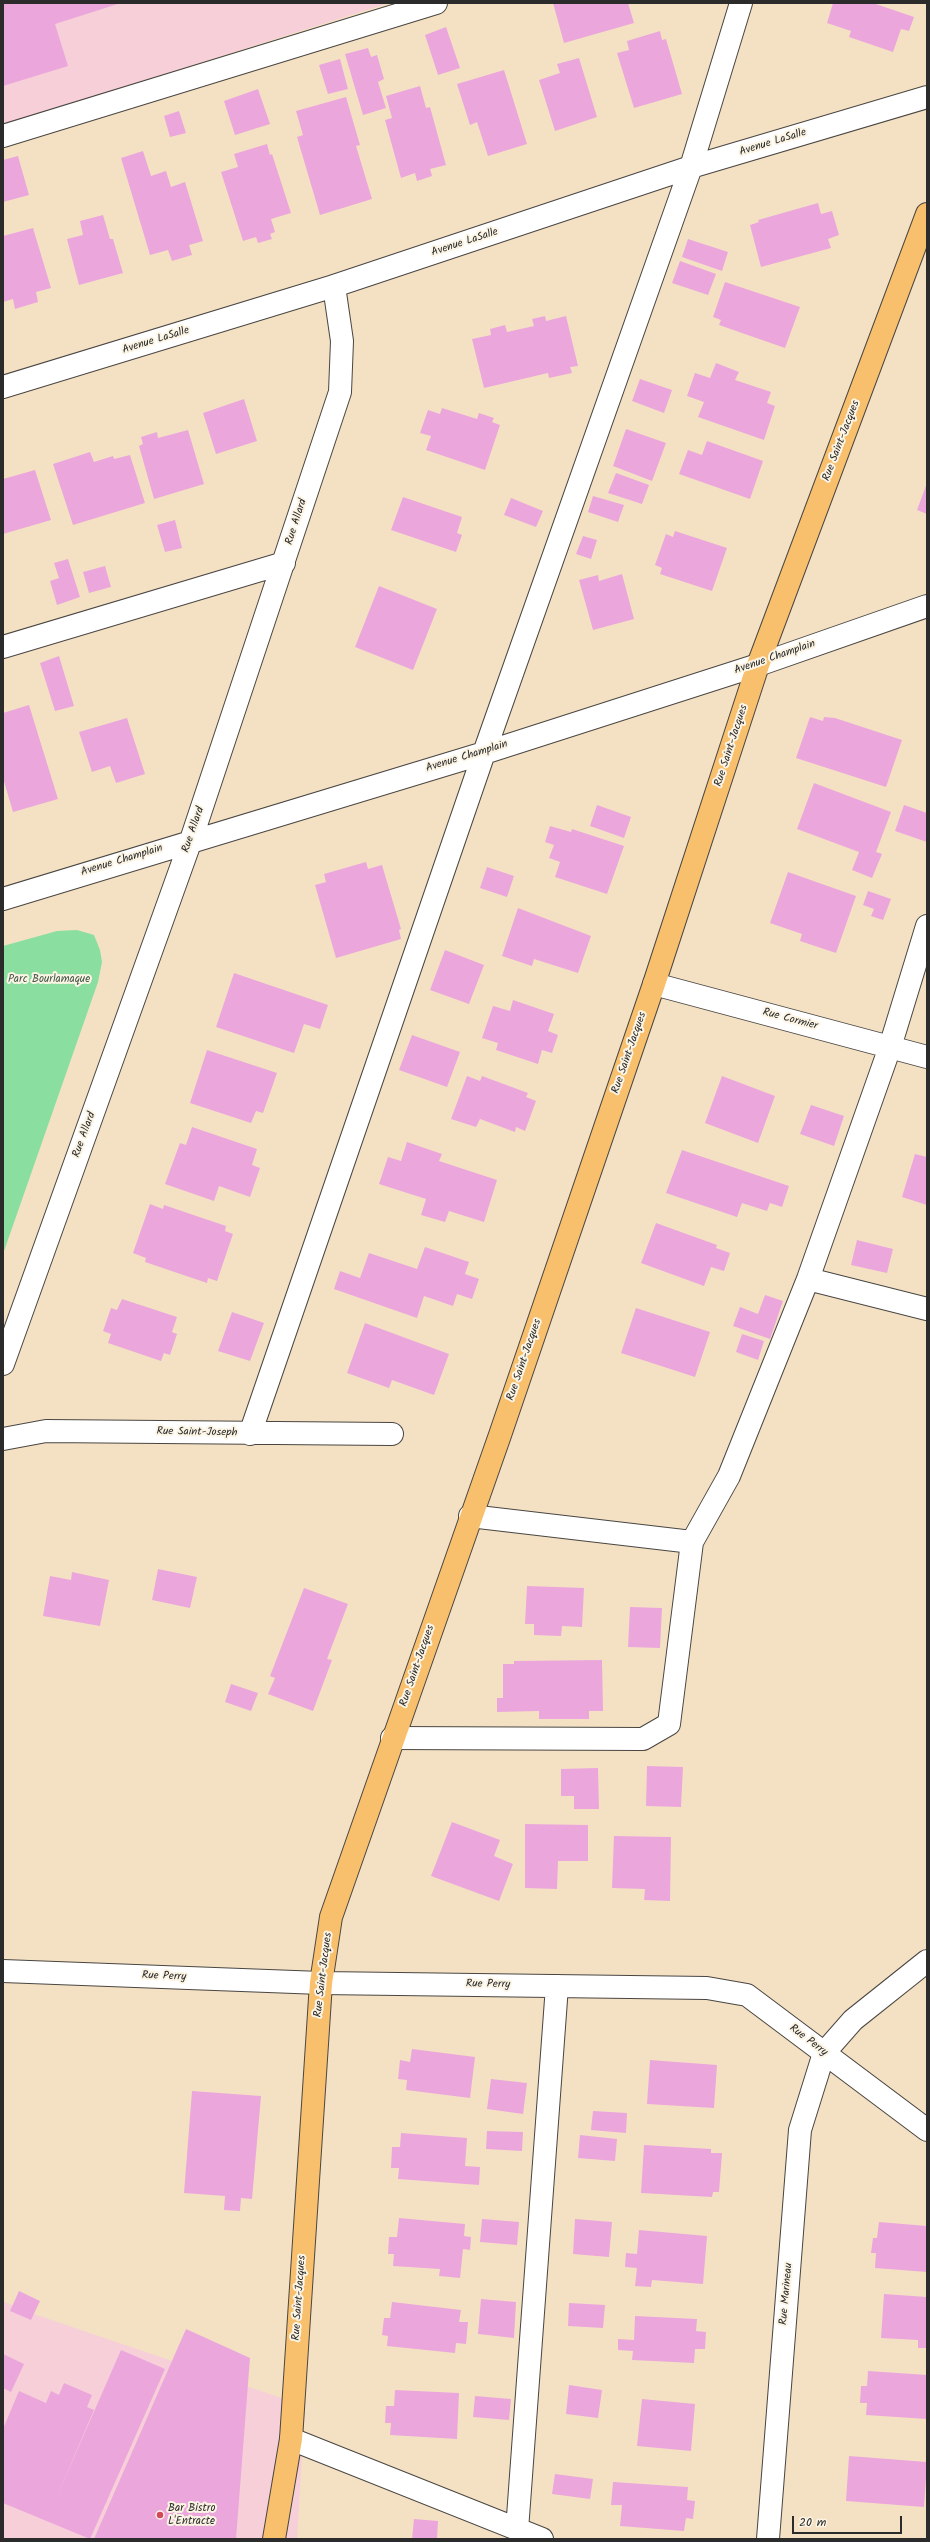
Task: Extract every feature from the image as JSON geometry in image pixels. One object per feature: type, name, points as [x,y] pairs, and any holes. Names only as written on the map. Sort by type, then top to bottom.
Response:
[{"type":"main road","name":"Rue Saint-Jacques","points":[[274,2539],[291,2438],[321,1983],[331,1917],[654,984],[758,665],[927,214]]},
{"type":"street","points":[[3,136],[436,3]]},
{"type":"street","points":[[250,1434],[484,753],[692,167],[740,3]]},
{"type":"street","name":"Avenue LaSalle","points":[[3,387],[334,286],[692,167],[927,97]]},
{"type":"street","name":"Rue Allard","points":[[3,1364],[191,840],[340,392],[342,341],[334,286]]},
{"type":"street","points":[[3,647],[284,563]]},
{"type":"street","name":"Avenue Champlain","points":[[3,898],[191,840],[484,753],[758,665],[927,606]]},
{"type":"street","points":[[392,1738],[643,1739],[669,1724],[692,1542],[729,1476],[808,1279],[890,1047],[927,926]]},
{"type":"street","name":"Rue Cormier","points":[[654,984],[927,1057]]},
{"type":"street","points":[[808,1279],[927,1309]]},
{"type":"street","name":"Rue Saint-Joseph","points":[[3,1439],[46,1431],[250,1434],[392,1434]]},
{"type":"street","points":[[470,1516],[692,1542]]},
{"type":"street","points":[[824,2052],[852,2020],[888,1989],[927,1961]]},
{"type":"street","name":"Rue Perry","points":[[3,1971],[321,1983],[707,1988],[747,1995],[927,2130]]},
{"type":"street","points":[[517,2530],[557,1986]]},
{"type":"street","name":"Rue Marineau","points":[[768,2539],[800,2130],[824,2052]]},
{"type":"street","points":[[291,2438],[542,2539]]},
{"type":"shaded area","points":[[3,3],[389,3],[3,125]]},
{"type":"shaded area","points":[[3,2301],[22,2310],[305,2406],[297,2539],[3,2539]]},
{"type":"green space","name":"Parc Bourlamaque","points":[[77,930],[94,935],[100,950],[102,962],[98,982],[3,1254],[3,946],[57,931]]},
{"type":"building","points":[[3,3],[121,3],[55,24],[68,66],[3,86]]},
{"type":"building","points":[[553,3],[628,3],[634,23],[564,43]]},
{"type":"building","points":[[833,3],[873,3],[914,17],[909,31],[901,29],[893,52],[849,37],[851,31],[827,23]]},
{"type":"building","points":[[446,27],[460,68],[438,75],[425,35]]},
{"type":"building","points":[[660,31],[662,40],[666,39],[682,94],[634,108],[617,53],[629,50],[627,41]]},
{"type":"building","points":[[368,48],[371,57],[377,55],[384,79],[378,82],[386,108],[363,115],[345,54]]},
{"type":"building","points":[[579,58],[597,117],[555,131],[539,80],[560,73],[557,64]]},
{"type":"building","points":[[340,59],[348,89],[328,94],[319,65]]},
{"type":"building","points":[[504,70],[527,144],[488,156],[477,122],[470,125],[457,84]]},
{"type":"building","points":[[420,86],[426,108],[430,107],[446,165],[430,169],[432,176],[417,181],[415,173],[401,178],[385,120],[392,118],[386,96]]},
{"type":"building","points":[[258,89],[270,124],[235,135],[224,101]]},
{"type":"building","points":[[346,97],[360,145],[356,146],[372,199],[320,215],[297,137],[303,135],[296,111]]},
{"type":"building","points":[[179,111],[186,133],[170,137],[164,116]]},
{"type":"building","points":[[267,144],[270,155],[272,154],[291,213],[271,219],[275,232],[270,234],[272,239],[258,243],[256,237],[243,241],[221,172],[238,167],[234,154]]},
{"type":"building","points":[[143,151],[151,176],[166,171],[171,187],[185,182],[203,241],[189,245],[192,255],[172,261],[168,250],[150,255],[121,158]]},
{"type":"building","points":[[18,156],[29,195],[3,202],[3,160]]},
{"type":"building","points":[[818,203],[821,214],[832,211],[839,235],[828,239],[831,248],[761,267],[750,225],[759,222],[758,220]]},
{"type":"building","points":[[103,215],[110,239],[113,239],[123,273],[79,285],[67,239],[83,235],[80,221]]},
{"type":"building","points":[[33,228],[51,288],[36,292],[38,302],[15,309],[13,299],[3,302],[3,236]]},
{"type":"building","points":[[688,239],[728,252],[722,271],[682,257]]},
{"type":"building","points":[[680,261],[716,274],[708,295],[672,283]]},
{"type":"building","points":[[725,282],[800,307],[785,348],[719,325],[721,320],[713,317]]},
{"type":"building","points":[[545,316],[546,321],[566,316],[578,366],[570,367],[572,373],[549,378],[548,373],[484,388],[472,339],[491,335],[490,329],[505,325],[507,332],[534,326],[532,319]]},
{"type":"building","points":[[716,363],[739,372],[735,380],[771,392],[767,403],[775,406],[764,440],[698,417],[704,402],[687,396],[695,373],[710,378]]},
{"type":"building","points":[[640,379],[672,390],[664,413],[632,401]]},
{"type":"building","points":[[244,399],[257,441],[216,454],[203,413]]},
{"type":"building","points":[[442,408],[477,419],[479,413],[494,418],[492,422],[500,425],[485,470],[426,450],[431,436],[420,433],[428,410],[440,414]]},
{"type":"building","points":[[626,429],[666,443],[652,481],[613,466]]},
{"type":"building","points":[[188,430],[204,484],[154,499],[139,446],[143,444],[141,437],[157,432],[158,438]]},
{"type":"building","points":[[707,441],[763,461],[750,499],[679,474],[688,450],[702,455]]},
{"type":"building","points":[[90,452],[94,462],[113,456],[114,459],[130,455],[145,503],[73,525],[53,464]]},
{"type":"building","points":[[35,470],[51,520],[3,534],[3,479]]},
{"type":"building","points":[[616,473],[649,485],[642,504],[608,493]]},
{"type":"building","points":[[927,483],[927,514],[917,510]]},
{"type":"building","points":[[593,496],[624,505],[618,522],[588,512]]},
{"type":"building","points":[[403,497],[462,517],[457,533],[462,535],[456,552],[391,530]]},
{"type":"building","points":[[511,498],[543,511],[536,527],[504,515]]},
{"type":"building","points":[[175,520],[182,548],[165,552],[157,525]]},
{"type":"building","points":[[675,531],[727,548],[712,591],[660,574],[662,568],[655,565],[666,534],[673,537]]},
{"type":"building","points":[[583,536],[597,540],[591,559],[576,554]]},
{"type":"building","points":[[68,559],[80,597],[57,605],[50,581],[59,578],[54,563]]},
{"type":"building","points":[[105,566],[111,587],[89,593],[83,572]]},
{"type":"building","points":[[622,574],[634,619],[593,630],[579,580],[598,575],[599,581]]},
{"type":"building","points":[[379,586],[437,609],[413,670],[355,647]]},
{"type":"building","points":[[59,656],[74,706],[55,711],[40,663]]},
{"type":"building","points":[[29,705],[58,799],[13,812],[3,778],[3,713]]},
{"type":"building","points":[[810,717],[823,721],[824,717],[835,718],[902,740],[886,787],[796,758]]},
{"type":"building","points":[[127,718],[145,774],[116,783],[110,766],[92,772],[79,732]]},
{"type":"building","points":[[814,783],[891,812],[876,852],[882,854],[872,878],[852,870],[859,852],[797,829]]},
{"type":"building","points":[[597,805],[631,817],[624,838],[590,826]]},
{"type":"building","points":[[904,805],[927,813],[927,842],[895,831]]},
{"type":"building","points":[[550,826],[571,832],[572,829],[624,846],[607,894],[555,877],[560,862],[549,858],[554,845],[545,842]]},
{"type":"building","points":[[366,862],[368,869],[382,865],[401,929],[399,930],[401,939],[336,958],[315,885],[326,882],[324,874]]},
{"type":"building","points":[[487,867],[514,876],[507,897],[480,888]]},
{"type":"building","points":[[788,872],[856,896],[836,953],[800,941],[802,934],[770,923]]},
{"type":"building","points":[[868,891],[891,899],[883,920],[871,916],[874,909],[863,905]]},
{"type":"building","points":[[518,908],[591,936],[578,973],[534,959],[532,966],[502,956]]},
{"type":"building","points":[[445,950],[484,965],[469,1004],[430,990]]},
{"type":"building","points":[[234,973],[328,1005],[320,1029],[304,1024],[294,1053],[216,1027]]},
{"type":"building","points":[[513,1000],[554,1014],[548,1031],[558,1035],[552,1053],[542,1050],[538,1064],[496,1050],[498,1043],[482,1038],[493,1006],[510,1011]]},
{"type":"building","points":[[412,1035],[460,1052],[447,1087],[399,1070]]},
{"type":"building","points":[[207,1050],[277,1073],[263,1113],[256,1111],[251,1123],[190,1103]]},
{"type":"building","points":[[467,1076],[480,1081],[482,1076],[528,1093],[526,1097],[536,1101],[525,1131],[516,1127],[515,1132],[480,1119],[476,1127],[451,1119]]},
{"type":"building","points":[[722,1076],[775,1096],[758,1143],[705,1123]]},
{"type":"building","points":[[811,1105],[844,1116],[834,1146],[800,1134]]},
{"type":"building","points":[[192,1127],[257,1149],[252,1165],[260,1168],[250,1197],[219,1186],[214,1201],[165,1184],[180,1143],[186,1145]]},
{"type":"building","points":[[407,1142],[442,1154],[439,1161],[497,1180],[484,1222],[449,1211],[445,1222],[421,1215],[426,1199],[379,1184],[388,1157],[401,1161]]},
{"type":"building","points":[[682,1150],[789,1186],[782,1207],[770,1203],[767,1211],[742,1203],[737,1217],[666,1193]]},
{"type":"building","points":[[915,1154],[927,1157],[927,1205],[902,1197]]},
{"type":"building","points":[[150,1204],[163,1209],[164,1205],[226,1226],[225,1231],[233,1234],[217,1281],[208,1278],[207,1283],[145,1262],[146,1258],[133,1253]]},
{"type":"building","points":[[656,1223],[717,1245],[716,1248],[730,1253],[724,1271],[711,1267],[704,1286],[641,1263]]},
{"type":"building","points":[[857,1240],[893,1249],[887,1273],[851,1265]]},
{"type":"building","points":[[425,1247],[469,1262],[465,1274],[479,1279],[472,1299],[457,1294],[453,1306],[424,1296],[417,1318],[334,1289],[340,1271],[360,1278],[369,1253],[417,1269]]},
{"type":"building","points":[[765,1295],[783,1301],[770,1339],[733,1326],[740,1307],[758,1314]]},
{"type":"building","points":[[122,1299],[177,1317],[172,1332],[177,1334],[170,1355],[164,1353],[161,1361],[108,1343],[111,1334],[103,1331],[111,1308],[117,1310]]},
{"type":"building","points":[[636,1308],[710,1332],[695,1377],[621,1353]]},
{"type":"building","points":[[232,1312],[264,1323],[250,1361],[218,1351]]},
{"type":"building","points":[[365,1323],[449,1354],[434,1395],[392,1380],[389,1388],[347,1373]]},
{"type":"building","points":[[742,1334],[764,1341],[758,1360],[736,1352]]},
{"type":"building","points":[[158,1569],[197,1577],[190,1608],[152,1600]]},
{"type":"building","points":[[72,1572],[109,1580],[100,1626],[43,1616],[50,1576],[71,1580]]},
{"type":"building","points":[[527,1586],[584,1588],[582,1627],[562,1626],[561,1636],[534,1635],[534,1624],[525,1624]]},
{"type":"building","points":[[304,1588],[348,1604],[327,1659],[332,1660],[313,1711],[268,1694],[275,1678],[270,1676]]},
{"type":"building","points":[[630,1607],[662,1608],[660,1648],[628,1647]]},
{"type":"building","points":[[602,1660],[603,1711],[589,1711],[589,1719],[539,1719],[539,1711],[497,1712],[497,1698],[503,1698],[503,1664],[514,1664],[514,1661]]},
{"type":"building","points":[[231,1684],[258,1693],[251,1711],[225,1702]]},
{"type":"building","points":[[647,1766],[683,1767],[681,1807],[646,1806]]},
{"type":"building","points":[[598,1768],[599,1809],[574,1809],[574,1796],[561,1796],[561,1769]]},
{"type":"building","points":[[452,1822],[500,1840],[494,1856],[513,1864],[499,1901],[431,1876]]},
{"type":"building","points":[[525,1824],[588,1825],[588,1861],[558,1861],[557,1889],[525,1888]]},
{"type":"building","points":[[614,1836],[671,1837],[670,1901],[644,1900],[645,1889],[612,1888]]},
{"type":"building","points":[[412,2049],[475,2057],[470,2098],[406,2090],[407,2080],[398,2079],[400,2060],[410,2062]]},
{"type":"building","points":[[650,2060],[717,2065],[714,2108],[647,2104]]},
{"type":"building","points":[[491,2079],[527,2083],[523,2114],[487,2109]]},
{"type":"building","points":[[192,2091],[261,2096],[252,2199],[241,2198],[240,2211],[224,2210],[225,2196],[184,2193]]},
{"type":"building","points":[[593,2111],[627,2113],[626,2133],[591,2130]]},
{"type":"building","points":[[487,2131],[523,2132],[522,2151],[486,2149]]},
{"type":"building","points":[[401,2133],[467,2138],[465,2166],[480,2167],[479,2185],[398,2179],[399,2168],[391,2168],[392,2147],[400,2147]]},
{"type":"building","points":[[580,2135],[617,2139],[615,2161],[578,2158]]},
{"type":"building","points":[[644,2145],[711,2149],[711,2153],[722,2153],[719,2192],[713,2192],[712,2197],[641,2193]]},
{"type":"building","points":[[399,2218],[465,2224],[464,2236],[471,2237],[470,2250],[463,2249],[460,2278],[439,2276],[440,2269],[393,2266],[394,2254],[388,2254],[389,2237],[397,2237]]},
{"type":"building","points":[[482,2219],[519,2222],[517,2245],[480,2242]]},
{"type":"building","points":[[575,2219],[612,2222],[609,2257],[573,2254]]},
{"type":"building","points":[[879,2222],[927,2226],[927,2272],[875,2268],[876,2253],[871,2253],[873,2238],[877,2238]]},
{"type":"building","points":[[639,2230],[707,2236],[703,2284],[652,2280],[651,2287],[635,2286],[637,2268],[625,2267],[626,2253],[637,2254]]},
{"type":"building","points":[[19,2291],[40,2301],[31,2320],[10,2311]]},
{"type":"building","points":[[884,2294],[927,2297],[927,2348],[918,2348],[918,2340],[881,2338]]},
{"type":"building","points":[[481,2299],[516,2302],[514,2338],[478,2334]]},
{"type":"building","points":[[392,2302],[461,2310],[459,2322],[468,2322],[466,2344],[456,2343],[455,2353],[387,2346],[388,2336],[382,2335],[384,2318],[390,2318]]},
{"type":"building","points":[[569,2303],[605,2305],[603,2328],[568,2326]]},
{"type":"building","points":[[635,2316],[697,2319],[696,2331],[706,2332],[705,2349],[695,2349],[694,2363],[632,2360],[633,2351],[618,2350],[618,2339],[634,2340]]},
{"type":"building","points":[[186,2329],[250,2358],[236,2539],[94,2539]]},
{"type":"building","points":[[121,2350],[165,2369],[90,2539],[3,2503],[3,2429],[19,2391],[46,2403],[51,2391],[59,2395],[64,2383],[92,2395],[87,2407],[94,2410],[54,2503]]},
{"type":"building","points":[[3,2354],[24,2364],[11,2392],[3,2388]]},
{"type":"building","points":[[868,2371],[927,2375],[927,2419],[866,2415],[867,2403],[860,2403],[861,2386],[867,2386]]},
{"type":"building","points":[[569,2385],[602,2390],[598,2418],[566,2414]]},
{"type":"building","points":[[395,2390],[459,2393],[457,2439],[390,2435],[391,2423],[385,2423],[386,2406],[394,2406]]},
{"type":"building","points":[[475,2396],[511,2399],[509,2420],[473,2417]]},
{"type":"building","points":[[642,2399],[695,2404],[691,2451],[637,2446]]},
{"type":"building","points":[[849,2456],[927,2462],[924,2507],[846,2501]]},
{"type":"building","points":[[555,2474],[593,2479],[590,2499],[552,2494]]},
{"type":"building","points":[[613,2482],[688,2487],[687,2500],[695,2501],[693,2519],[686,2518],[684,2531],[620,2526],[622,2505],[611,2505]]},
{"type":"building","points":[[414,2519],[438,2521],[437,2539],[412,2539]]},
{"type":"place","name":"Bar Bistro L'Entracte","points":[[160,2515]]}]
